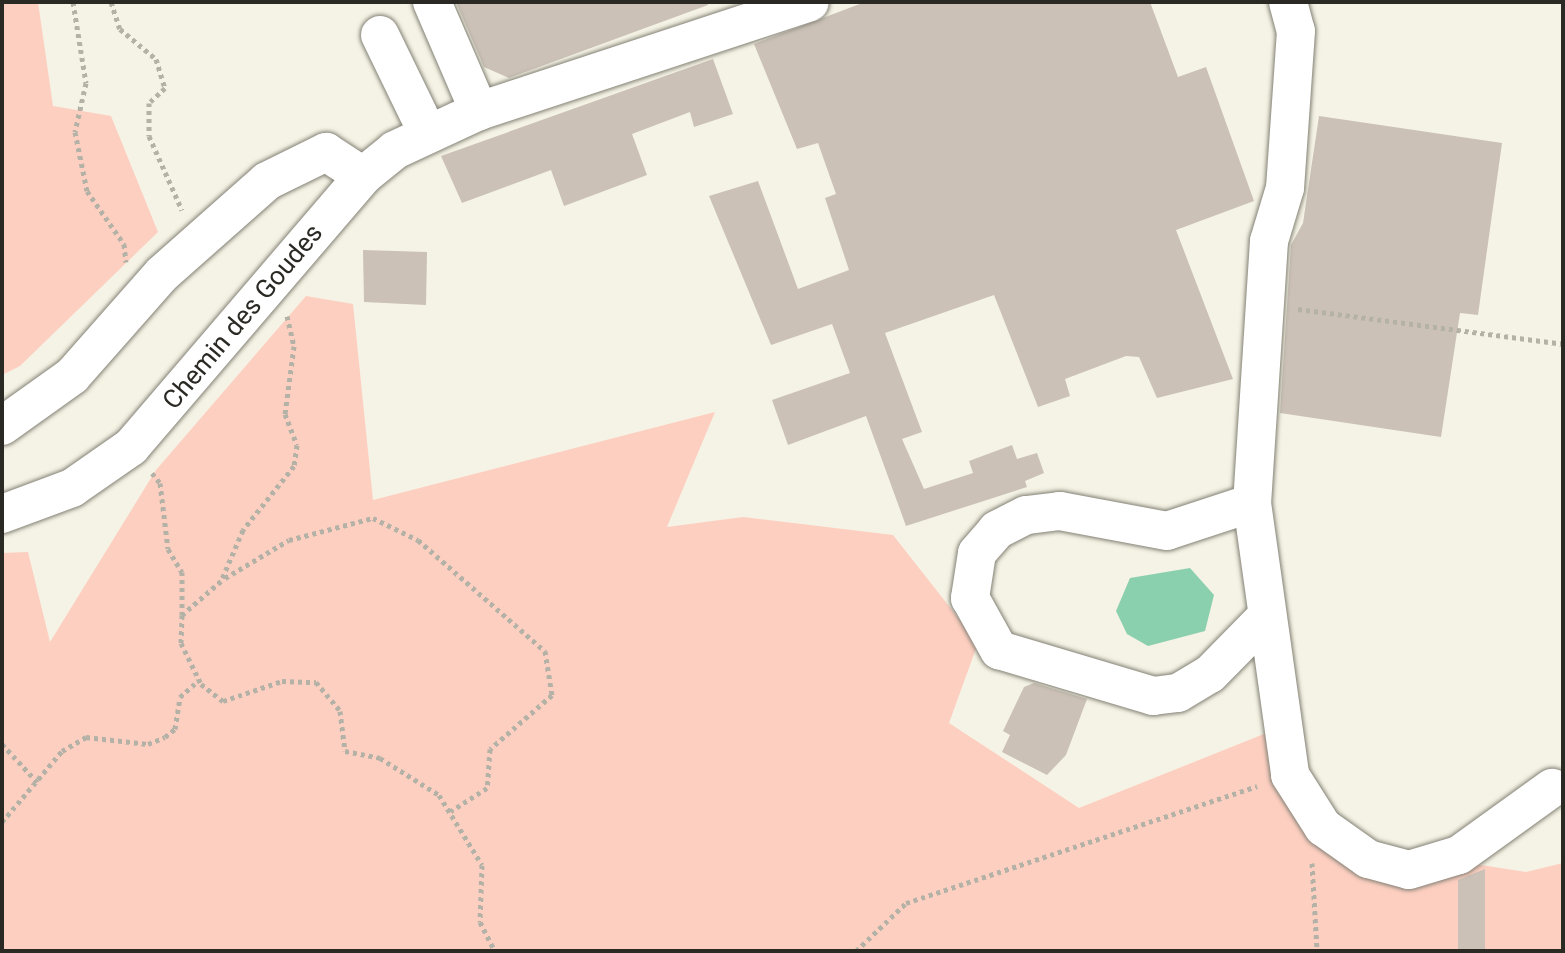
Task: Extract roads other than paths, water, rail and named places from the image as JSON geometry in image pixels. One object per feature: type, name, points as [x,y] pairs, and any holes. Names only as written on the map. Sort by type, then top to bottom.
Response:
[{"type":"street","points":[[432,2],[479,111]]},
{"type":"street","name":"Chemin des Goudes","points":[[2,514],[72,488],[131,447],[363,176],[427,132],[479,111],[810,2]]},
{"type":"street","points":[[1288,2],[1296,31],[1285,188],[1271,228],[1252,503],[1264,619],[1290,775],[1323,827],[1368,859],[1409,870],[1459,855],[1552,788]]},
{"type":"street","points":[[380,35],[427,132]]},
{"type":"street","points":[[2,426],[72,376],[198,239],[307,155],[335,154],[363,176]]},
{"type":"street","points":[[1252,503],[1167,531],[1060,511],[1026,515],[997,530],[977,553],[970,598],[999,650],[1153,696],[1178,693],[1210,674],[1264,619]]}]
